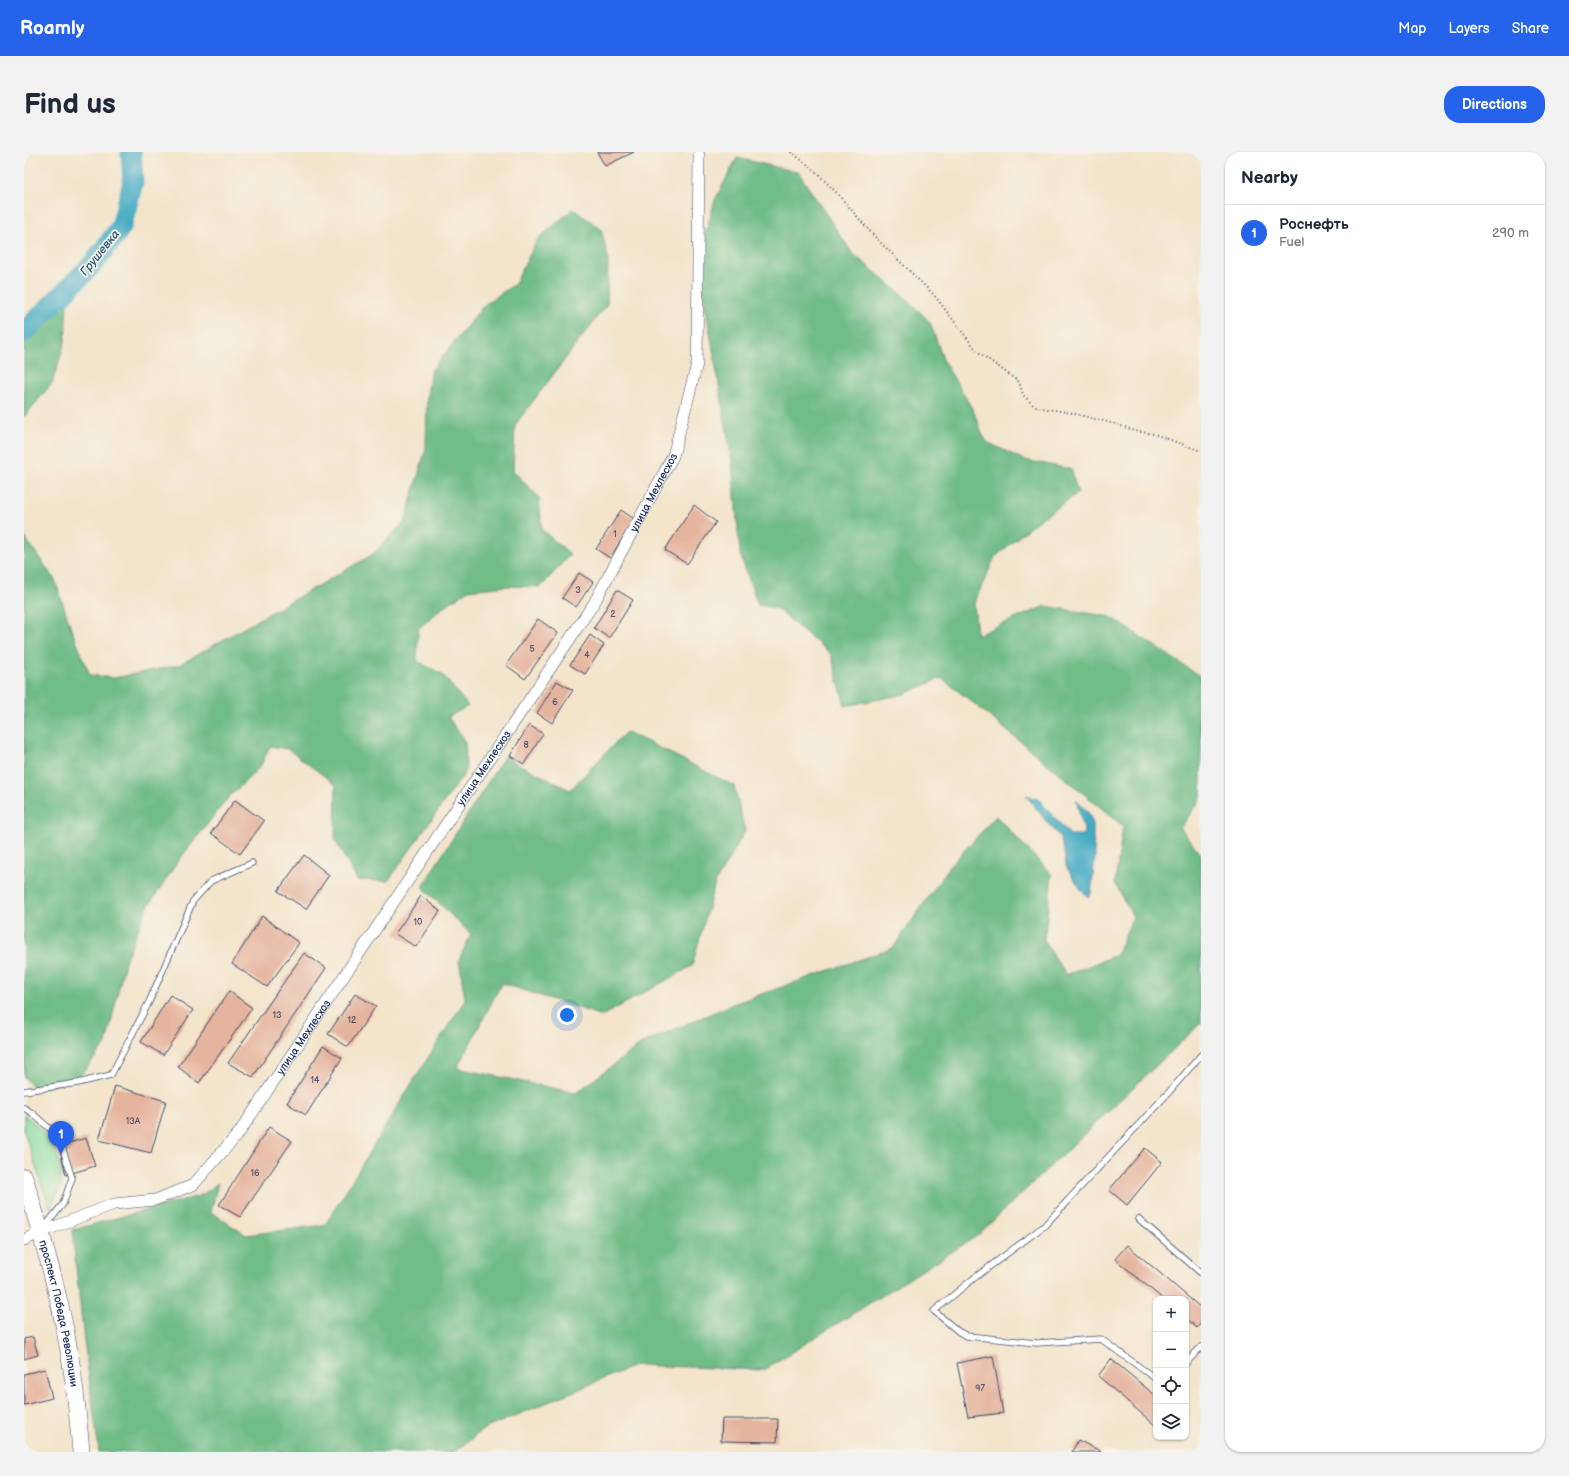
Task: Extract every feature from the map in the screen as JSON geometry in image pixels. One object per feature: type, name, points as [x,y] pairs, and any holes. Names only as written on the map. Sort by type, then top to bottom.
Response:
[{"type":"main road","name":"проспект Победа Революции","points":[[24,1177],[53,1276],[68,1345],[77,1407],[81,1452]]},
{"type":"street","name":"улица Мехлесхоз","points":[[24,1240],[40,1232],[114,1204],[155,1200],[193,1185],[240,1133],[594,604],[673,456],[697,364],[700,155]]},
{"type":"lane","points":[[24,1091],[78,1083],[111,1075],[149,1002],[193,901],[211,881],[252,863]]},
{"type":"lane","points":[[1153,1377],[1101,1339],[1037,1343],[967,1336],[959,1332],[934,1311],[973,1279],[1044,1226],[1169,1092],[1201,1055]]},
{"type":"lane","points":[[24,1108],[32,1113],[59,1137],[72,1178],[63,1204],[40,1232]]},
{"type":"lane","points":[[1139,1219],[1201,1273]]},
{"type":"lane","points":[[1189,1360],[1201,1347]]},
{"type":"path","points":[[791,152],[813,169],[835,191],[875,237],[934,295],[977,350],[1019,382],[1023,395],[1033,404],[1042,408],[1072,413],[1119,425],[1135,431],[1154,434],[1201,451]]},
{"type":"green space","points":[[737,158],[798,172],[852,253],[906,298],[930,322],[944,362],[973,410],[985,441],[1024,460],[1071,469],[1078,493],[1036,522],[995,557],[974,603],[977,635],[1045,606],[1111,617],[1201,677],[1201,799],[1180,828],[1201,854],[1201,1023],[977,1236],[763,1370],[636,1365],[484,1429],[454,1452],[99,1452],[84,1341],[72,1230],[202,1195],[218,1183],[211,1212],[246,1235],[325,1225],[465,1000],[459,960],[471,934],[422,887],[504,757],[570,790],[626,732],[734,786],[745,831],[715,883],[692,966],[602,1016],[502,983],[457,1068],[576,1093],[643,1043],[733,1004],[893,948],[951,865],[996,816],[1052,875],[1044,940],[1066,975],[1116,955],[1133,917],[1115,883],[1123,826],[941,678],[904,694],[845,706],[831,654],[776,608],[758,605],[740,554],[732,462],[698,261],[715,200]]},
{"type":"green space","points":[[573,209],[601,229],[608,258],[607,304],[515,425],[513,470],[539,498],[542,530],[570,554],[541,587],[507,586],[468,590],[441,609],[418,629],[417,661],[442,674],[468,706],[448,717],[465,742],[466,771],[388,881],[357,880],[335,840],[336,785],[288,749],[270,746],[260,767],[229,797],[178,861],[147,908],[126,958],[106,1044],[79,1077],[57,1085],[35,1089],[24,1077],[24,536],[55,580],[72,631],[90,675],[114,678],[179,665],[372,555],[405,521],[426,448],[427,395],[431,371],[484,305],[515,284],[537,240]]},
{"type":"green space","points":[[67,301],[65,342],[52,383],[24,417],[24,332],[54,303]]},
{"type":"green space","points":[[24,1115],[40,1129],[53,1147],[57,1157],[61,1178],[59,1189],[50,1208],[24,1131]]},
{"type":"water","points":[[1026,795],[1039,800],[1070,835],[1083,835],[1084,830],[1076,800],[1088,812],[1093,824],[1095,856],[1091,894],[1088,897],[1081,890],[1066,866],[1064,850],[1060,837]]},
{"type":"building","points":[[597,152],[634,152],[605,166]]},
{"type":"building","points":[[694,505],[716,522],[687,564],[665,550]]},
{"type":"building","points":[[621,510],[634,519],[610,558],[596,549]]},
{"type":"building","points":[[579,573],[593,582],[576,607],[562,598]]},
{"type":"building","points":[[617,590],[633,600],[609,638],[594,628]]},
{"type":"building","points":[[538,619],[558,633],[525,679],[506,665]]},
{"type":"building","points":[[590,635],[604,645],[585,674],[570,665]]},
{"type":"building","points":[[557,681],[573,690],[552,723],[537,713]]},
{"type":"building","points":[[529,725],[543,734],[524,764],[510,756]]},
{"type":"building","points":[[235,800],[264,821],[240,854],[211,833]]},
{"type":"building","points":[[304,855],[329,875],[306,909],[278,891]]},
{"type":"building","points":[[421,896],[440,911],[416,947],[395,934]]},
{"type":"building","points":[[262,916],[299,943],[267,987],[232,964]]},
{"type":"building","points":[[304,953],[326,968],[253,1077],[228,1063]]},
{"type":"building","points":[[229,991],[252,1008],[199,1083],[178,1067]]},
{"type":"building","points":[[355,994],[376,1006],[348,1047],[328,1034]]},
{"type":"building","points":[[170,995],[193,1010],[163,1055],[141,1042]]},
{"type":"building","points":[[323,1046],[342,1058],[306,1115],[287,1103]]},
{"type":"building","points":[[115,1086],[166,1101],[151,1153],[99,1140]]},
{"type":"building","points":[[269,1127],[292,1141],[240,1217],[219,1205]]},
{"type":"building","points":[[86,1138],[95,1166],[66,1175],[59,1146]]},
{"type":"building","points":[[1145,1148],[1162,1162],[1127,1205],[1109,1190]]},
{"type":"building","points":[[1127,1245],[1187,1296],[1159,1296],[1115,1259]]},
{"type":"building","points":[[1189,1298],[1201,1308],[1201,1323],[1197,1328],[1189,1321]]},
{"type":"building","points":[[33,1337],[38,1355],[24,1359],[24,1339]]},
{"type":"building","points":[[993,1356],[1003,1413],[968,1417],[957,1363]]},
{"type":"building","points":[[1111,1359],[1153,1394],[1153,1423],[1098,1376]]},
{"type":"building","points":[[45,1369],[52,1398],[24,1405],[24,1374]]},
{"type":"building","points":[[722,1419],[778,1419],[777,1442],[721,1441]]},
{"type":"building","points":[[1078,1440],[1102,1452],[1072,1452]]},
{"type":"waterway","name":"Грушевка","points":[[24,332],[94,263],[121,227],[133,182],[131,152]]},
{"type":"place","name":"Роснефть","points":[[61,1154]]}]
